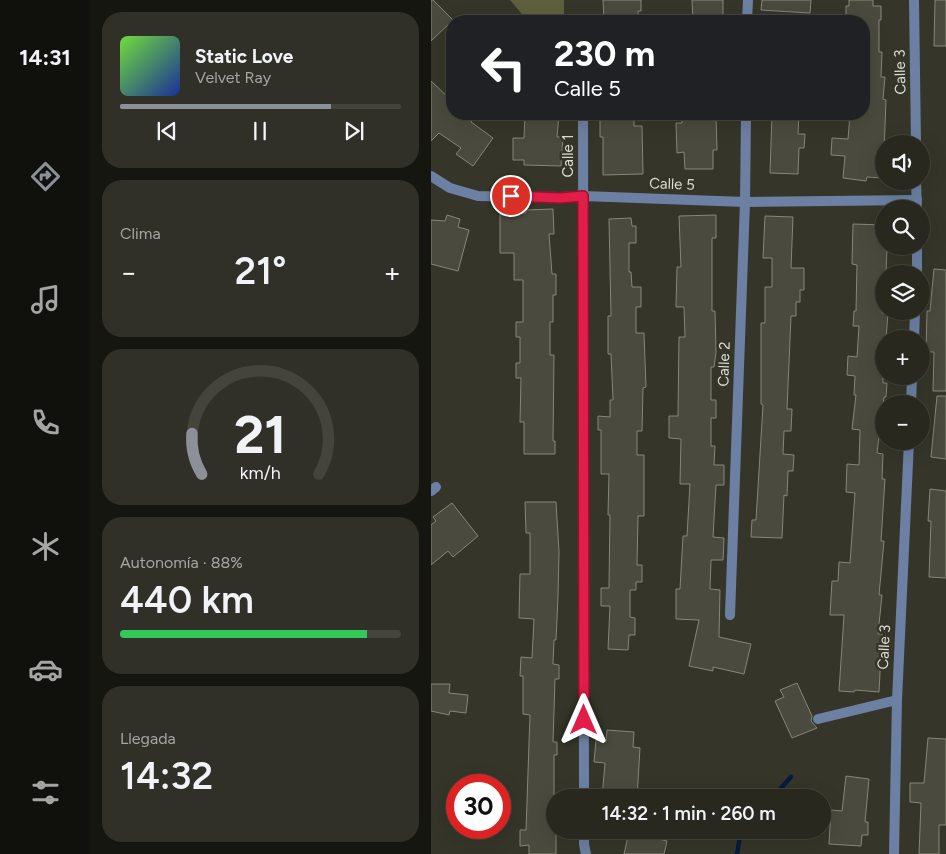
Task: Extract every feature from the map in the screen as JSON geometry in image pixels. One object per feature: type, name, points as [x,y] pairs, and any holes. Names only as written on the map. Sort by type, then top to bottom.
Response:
[{"type":"street","points":[[747,15],[748,0]]},
{"type":"street","name":"Calle 3","points":[[914,0],[916,135]]},
{"type":"street","name":"Calle 1","points":[[583,120],[584,789]]},
{"type":"street","name":"Calle 2","points":[[730,615],[745,202],[746,120]]},
{"type":"street","name":"Calle 5","points":[[431,176],[450,188],[478,196],[560,198],[583,196],[745,202],[875,204]]},
{"type":"street","name":"Calle 3","points":[[894,854],[897,700],[909,450]]},
{"type":"street","points":[[818,719],[897,700]]},
{"type":"street","points":[[584,839],[587,854]]},
{"type":"green space","points":[[510,0],[564,0],[564,15],[523,15]]},
{"type":"building","points":[[431,0],[433,0],[448,15],[446,15],[446,27],[431,41]]},
{"type":"building","points":[[603,0],[641,0],[641,11],[638,11],[638,15],[604,15]]},
{"type":"building","points":[[692,0],[723,0],[723,15],[693,15]]},
{"type":"building","points":[[762,0],[811,0],[810,13],[761,10]]},
{"type":"building","points":[[849,0],[873,0],[873,6],[881,6],[879,52],[882,52],[881,77],[885,77],[883,99],[886,100],[885,135],[875,135],[875,178],[867,177],[866,181],[843,178],[845,156],[831,155],[832,138],[848,139],[850,120],[870,120],[870,15],[846,15],[846,6],[849,6]]},
{"type":"building","points":[[935,0],[946,0],[946,46],[934,46]]},
{"type":"building","points":[[431,81],[446,95],[446,120],[472,120],[471,122],[493,138],[473,166],[456,154],[461,148],[439,133],[431,141]]},
{"type":"building","points":[[525,120],[558,120],[557,137],[563,137],[561,166],[524,165],[524,160],[513,160],[513,138],[524,138]]},
{"type":"building","points":[[600,120],[634,120],[634,126],[642,126],[643,174],[603,175],[603,137],[600,137]]},
{"type":"building","points":[[682,120],[716,120],[717,150],[713,150],[713,169],[685,169],[684,152],[677,153],[676,123],[682,123]]},
{"type":"building","points":[[772,120],[799,120],[798,134],[805,134],[804,148],[799,148],[798,174],[770,173]]},
{"type":"building","points":[[553,209],[554,234],[549,234],[552,274],[556,274],[556,295],[553,295],[553,322],[550,322],[550,355],[554,355],[553,441],[555,441],[555,454],[524,454],[524,422],[520,422],[521,378],[516,378],[516,363],[520,363],[520,337],[516,337],[516,322],[523,322],[523,280],[514,280],[514,253],[500,253],[500,214],[526,213],[526,210]]},
{"type":"building","points":[[447,215],[460,219],[458,227],[469,230],[458,271],[431,264],[431,220],[445,221]]},
{"type":"building","points":[[716,215],[716,238],[712,238],[712,311],[715,311],[716,352],[714,367],[711,367],[711,400],[716,400],[716,418],[711,418],[711,446],[715,446],[714,465],[724,465],[724,485],[716,485],[713,537],[724,538],[723,560],[711,560],[710,589],[720,590],[719,637],[751,644],[744,674],[713,667],[713,671],[689,666],[699,620],[676,619],[676,589],[680,589],[683,536],[687,536],[690,484],[680,484],[681,439],[669,438],[669,416],[678,416],[679,337],[685,337],[684,307],[676,307],[677,267],[681,267],[679,216]]},
{"type":"building","points":[[765,216],[793,217],[791,268],[804,268],[804,290],[800,290],[800,302],[796,302],[796,316],[791,316],[787,409],[792,409],[791,431],[784,431],[783,454],[794,455],[793,471],[788,471],[787,496],[784,495],[782,538],[751,537],[752,520],[756,520],[763,405],[761,404],[761,323],[765,323],[765,287],[772,287],[772,258],[763,258]]},
{"type":"building","points":[[631,218],[632,226],[636,226],[636,243],[629,243],[629,272],[631,272],[632,287],[641,287],[641,307],[636,307],[636,333],[644,333],[646,387],[643,388],[642,431],[637,431],[637,455],[644,455],[644,516],[638,516],[637,565],[642,565],[642,582],[636,582],[636,590],[630,590],[630,617],[635,618],[635,635],[629,635],[628,650],[608,649],[610,606],[601,606],[601,588],[609,588],[610,515],[608,515],[609,474],[601,474],[601,430],[598,430],[598,416],[610,417],[610,400],[613,400],[611,354],[608,354],[608,316],[611,316],[609,219]]},
{"type":"building","points":[[853,224],[875,225],[875,255],[887,255],[886,265],[875,265],[875,320],[887,320],[887,330],[875,330],[875,385],[887,385],[886,395],[875,395],[875,450],[877,450],[877,453],[883,454],[882,479],[885,479],[881,541],[884,541],[879,595],[882,595],[878,634],[882,634],[879,692],[839,691],[844,615],[830,615],[832,581],[838,581],[839,562],[850,563],[855,493],[846,492],[847,464],[859,465],[860,430],[852,429],[856,395],[854,395],[855,376],[847,375],[848,356],[857,357],[859,326],[853,326],[854,311],[856,311],[857,265],[852,264]]},
{"type":"building","points":[[934,269],[946,270],[946,391],[933,391],[934,352],[930,352],[930,330],[927,330],[927,320],[930,320]]},
{"type":"building","points":[[937,396],[946,396],[946,459],[931,457]]},
{"type":"building","points":[[930,489],[946,491],[946,578],[929,577],[931,521],[928,521]]},
{"type":"building","points":[[525,502],[556,502],[559,552],[556,640],[554,640],[553,664],[559,665],[559,679],[555,679],[553,742],[557,742],[557,755],[554,755],[554,789],[546,789],[546,839],[556,839],[556,854],[529,854],[529,845],[520,846],[520,830],[526,830],[530,715],[523,714],[523,676],[520,676],[521,657],[532,658],[534,619],[519,618],[520,574],[530,574],[530,533],[526,533]]},
{"type":"building","points":[[452,503],[478,536],[453,557],[448,551],[431,565],[431,525],[436,521],[433,517]]},
{"type":"building","points":[[797,683],[812,716],[811,721],[817,728],[792,738],[775,701],[784,697],[780,690]]},
{"type":"building","points":[[431,684],[450,684],[449,693],[468,695],[466,713],[450,711],[449,715],[431,711]]},
{"type":"building","points":[[607,730],[634,732],[633,747],[640,748],[638,789],[603,789],[605,763],[594,762],[596,740],[606,741]]},
{"type":"building","points":[[928,738],[946,739],[946,825],[939,825],[939,854],[919,854],[921,803],[910,802],[910,783],[924,783]]},
{"type":"building","points":[[846,776],[869,779],[865,822],[868,822],[868,835],[862,835],[861,846],[829,844],[829,839],[831,839],[831,810],[842,811]]},
{"type":"building","points":[[627,839],[659,839],[667,841],[664,854],[624,854]]},
{"type":"waterway","points":[[780,789],[791,777]]},
{"type":"waterway","points":[[737,854],[740,839]]},
{"type":"route","points":[[511,196],[560,198],[583,196],[584,720]]}]
